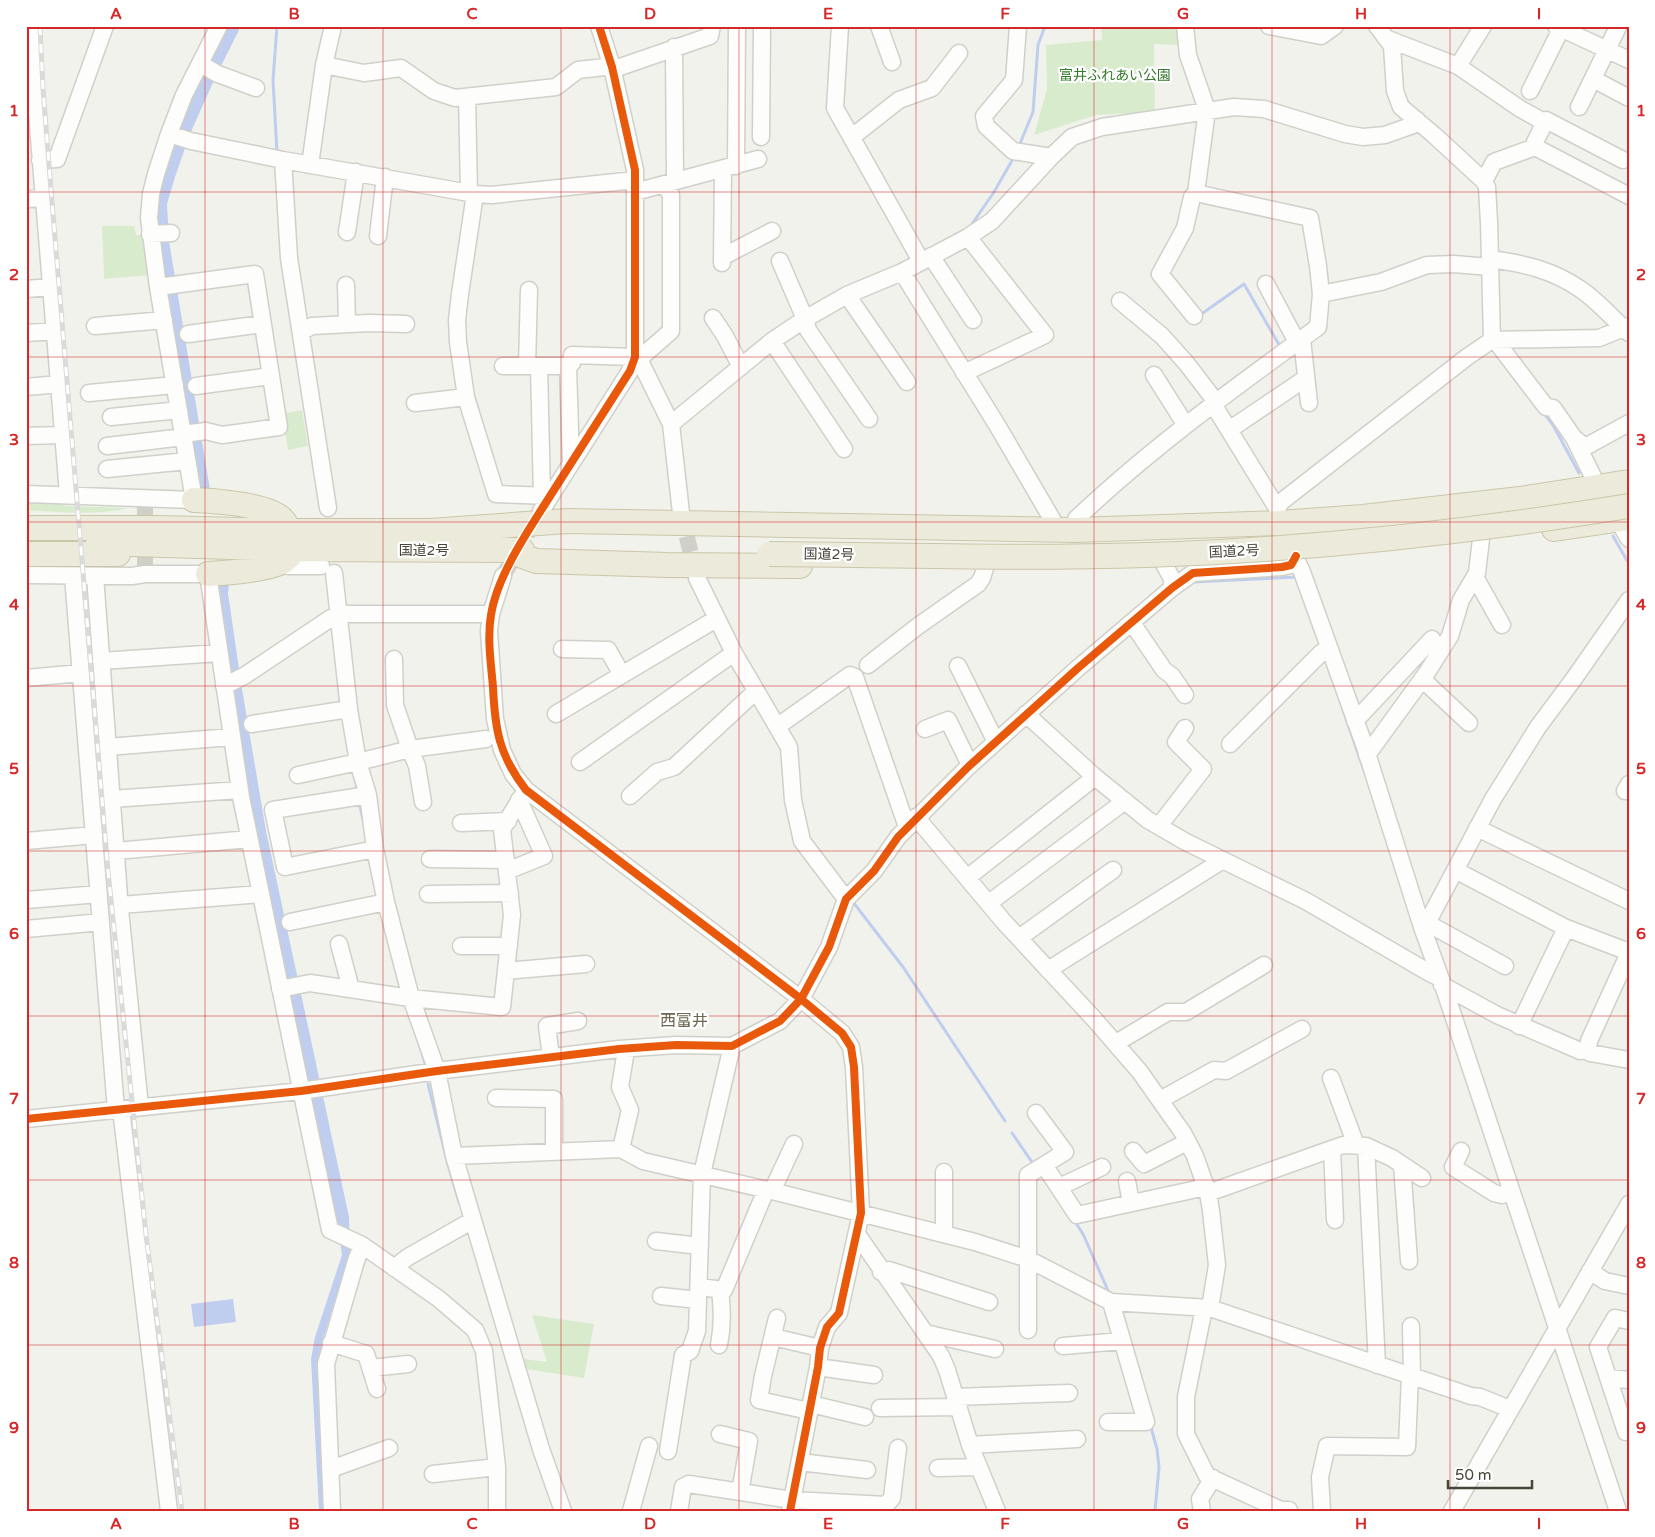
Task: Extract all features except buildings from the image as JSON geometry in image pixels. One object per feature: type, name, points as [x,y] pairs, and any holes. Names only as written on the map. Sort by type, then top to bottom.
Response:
[{"type":"highway","points":[[430,531],[567,521],[1076,530],[1278,515],[1402,513],[1520,499],[1629,482]]},
{"type":"highway","name":"国道2号","points":[[26,528],[156,528],[293,540],[506,550],[1148,540],[1263,534],[1435,518],[1629,491]]},
{"type":"highway","points":[[194,500],[228,502],[267,512],[282,519],[293,540],[284,561],[208,579]]},
{"type":"highway","points":[[26,517],[109,519],[156,528]]},
{"type":"highway","points":[[506,550],[536,561],[668,565],[985,568],[1164,564],[1296,556],[1481,539],[1626,521]]},
{"type":"highway","name":"国道2号","points":[[26,541],[247,548],[293,540],[430,531],[1052,557],[1148,555],[1262,549],[1533,522],[1626,521]]},
{"type":"highway","points":[[1034,567],[1043,529]]},
{"type":"highway","points":[[26,554],[157,554],[247,548]]},
{"type":"street","points":[[32,26],[31,113],[40,160],[44,198],[68,494]]},
{"type":"street","points":[[40,160],[57,159],[105,26]]},
{"type":"street","points":[[26,494],[194,500],[188,461],[189,434],[179,410],[164,320],[166,285],[161,233],[151,194],[156,174],[177,137],[184,95],[207,68],[219,26]]},
{"type":"street","points":[[310,165],[324,66],[333,26]]},
{"type":"street","points":[[599,26],[612,67],[631,147],[635,186],[637,358],[671,424],[681,513]]},
{"type":"street","points":[[324,66],[364,73],[401,68],[434,91],[445,96],[467,97],[556,87],[578,70],[617,68],[710,36],[712,26]]},
{"type":"street","points":[[737,26],[730,167],[722,260],[772,231]]},
{"type":"street","points":[[761,137],[762,26]]},
{"type":"street","points":[[840,26],[835,108],[922,257],[973,320]]},
{"type":"street","points":[[879,26],[892,62]]},
{"type":"street","points":[[1018,26],[1014,80],[984,116],[986,126],[1016,152],[1051,157]]},
{"type":"street","points":[[1185,26],[1188,55],[1204,111],[1196,193],[1192,197],[1186,228],[1160,274],[1194,316]]},
{"type":"street","points":[[1268,26],[1321,36],[1335,26]]},
{"type":"street","points":[[1378,26],[1392,46],[1396,97],[1401,107],[1415,122],[1484,181],[1487,187],[1493,340],[1546,406],[1553,408],[1562,420],[1574,438],[1598,487],[1626,521]]},
{"type":"street","points":[[1458,66],[1483,26]]},
{"type":"street","points":[[1579,107],[1618,26],[1629,31]]},
{"type":"street","points":[[1530,91],[1558,28],[1629,60]]},
{"type":"street","points":[[1388,39],[1458,66],[1544,123]]},
{"type":"street","points":[[544,501],[571,464],[637,358],[671,331],[670,183],[674,47]]},
{"type":"street","points":[[852,136],[899,100],[932,88],[959,53]]},
{"type":"street","points":[[207,68],[256,88]]},
{"type":"street","points":[[1592,79],[1629,98]]},
{"type":"street","points":[[467,97],[472,193],[457,320],[458,342],[466,397],[496,494],[544,501]]},
{"type":"street","points":[[671,424],[738,362],[772,341],[803,315],[902,272],[922,257],[968,237],[992,221],[1072,137],[1102,127],[1234,107],[1264,109],[1345,134],[1363,137],[1385,135],[1415,122]]},
{"type":"street","points":[[1535,147],[1535,142],[1546,120],[1623,160]]},
{"type":"street","points":[[177,137],[310,165],[492,195],[670,183],[758,159]]},
{"type":"street","points":[[1484,181],[1494,162],[1535,147],[1629,196]]},
{"type":"street","points":[[283,160],[289,258],[328,508]]},
{"type":"street","points":[[347,232],[356,172]]},
{"type":"street","points":[[378,236],[385,177]]},
{"type":"street","points":[[1076,530],[1076,519],[1131,468],[1185,424],[1318,327],[1321,294],[1310,218],[1196,193]]},
{"type":"street","points":[[26,199],[44,198]]},
{"type":"street","points":[[964,373],[1045,335],[968,237]]},
{"type":"street","points":[[780,261],[808,330],[869,419]]},
{"type":"street","points":[[1321,294],[1381,282],[1427,266],[1520,263],[1544,270],[1566,280],[1582,290],[1627,329]]},
{"type":"street","points":[[902,272],[1052,519],[1043,529]]},
{"type":"street","points":[[107,446],[189,434],[222,435],[278,428],[255,274],[166,285]]},
{"type":"street","points":[[1266,284],[1300,340],[1309,403]]},
{"type":"street","points":[[346,285],[347,324]]},
{"type":"street","points":[[26,288],[51,287]]},
{"type":"street","points":[[529,290],[544,501]]},
{"type":"street","points":[[847,295],[908,382]]},
{"type":"street","points":[[1120,301],[1162,336],[1187,364],[1214,403],[1278,515],[1296,556],[1325,651],[1367,754],[1424,925],[1509,1193],[1618,1511]]},
{"type":"street","points":[[95,326],[164,320]]},
{"type":"street","points":[[720,320],[738,362]]},
{"type":"street","points":[[188,334],[263,324]]},
{"type":"street","points":[[302,332],[312,326],[406,324]]},
{"type":"street","points":[[1278,515],[1281,502],[1444,375],[1493,340],[1599,338],[1627,329]]},
{"type":"street","points":[[26,333],[55,331]]},
{"type":"street","points":[[772,341],[844,449]]},
{"type":"street","points":[[572,363],[572,355],[637,358]]},
{"type":"street","points":[[503,366],[568,366],[571,464]]},
{"type":"street","points":[[1154,374],[1185,424]]},
{"type":"street","points":[[196,386],[271,376]]},
{"type":"street","points":[[1229,430],[1306,378]]},
{"type":"street","points":[[26,387],[59,384]]},
{"type":"street","points":[[89,393],[175,385]]},
{"type":"street","points":[[415,403],[466,397]]},
{"type":"street","points":[[111,417],[179,410]]},
{"type":"street","points":[[1574,438],[1585,447],[1629,423]]},
{"type":"street","points":[[26,436],[63,434]]},
{"type":"street","points":[[107,469],[188,461]]},
{"type":"street","points":[[1367,754],[1422,679],[1450,636],[1461,600],[1477,573],[1481,539]]},
{"type":"street","points":[[26,1119],[310,1090],[437,1071],[551,1057],[676,1045],[732,1046],[780,1021],[802,999],[828,948],[846,899],[874,871],[898,836],[916,823],[970,765],[1078,668],[1134,626],[1172,588],[1193,573],[1282,567],[1291,565],[1296,556]]},
{"type":"street","points":[[276,564],[327,570],[335,617],[345,710],[358,762],[361,796],[381,904],[406,997],[437,1071],[469,1222],[541,1449],[563,1511]]},
{"type":"street","points":[[1164,564],[1172,579],[1172,588]]},
{"type":"street","points":[[868,665],[918,626],[978,584],[985,568]]},
{"type":"street","points":[[26,575],[132,576],[145,572],[208,579]]},
{"type":"street","points":[[73,576],[98,894],[119,1110],[169,1511]]},
{"type":"street","points":[[95,576],[120,906],[140,1108]]},
{"type":"street","points":[[430,859],[507,866],[544,856],[523,795],[502,750],[495,719],[489,632],[491,614],[503,576]]},
{"type":"street","points":[[1474,577],[1502,625]]},
{"type":"street","points":[[697,578],[734,653],[756,690],[781,724],[789,747],[793,800],[802,841],[846,899]]},
{"type":"street","points":[[130,584],[208,579]]},
{"type":"street","points":[[208,579],[219,653],[231,683],[231,738],[239,790],[258,830],[285,867],[370,850]]},
{"type":"street","points":[[1424,925],[1477,828],[1538,727],[1629,600]]},
{"type":"street","points":[[231,683],[335,617],[346,614],[491,614]]},
{"type":"street","points":[[556,714],[716,619]]},
{"type":"street","points":[[1134,626],[1164,670],[1172,676],[1185,695]]},
{"type":"street","points":[[1355,721],[1432,639]]},
{"type":"street","points":[[562,649],[608,650],[622,675]]},
{"type":"street","points":[[1230,744],[1325,651]]},
{"type":"street","points":[[101,661],[219,653]]},
{"type":"street","points":[[580,762],[734,653]]},
{"type":"street","points":[[394,659],[395,705],[417,766],[423,802]]},
{"type":"street","points":[[958,666],[996,742]]},
{"type":"street","points":[[26,678],[81,673]]},
{"type":"street","points":[[781,724],[850,675],[854,677],[916,823],[1140,1072],[1187,1142],[1195,1156],[1207,1190],[1217,1265],[1186,1397],[1186,1434],[1207,1476],[1284,1510]]},
{"type":"street","points":[[1422,679],[1469,723]]},
{"type":"street","points":[[630,796],[657,772],[674,767],[756,690]]},
{"type":"street","points":[[252,724],[345,710]]},
{"type":"street","points":[[1026,714],[1095,777],[1148,820],[1222,860],[1306,901],[1519,1026],[1580,1051],[1588,1050],[1595,1055],[1629,1060]]},
{"type":"street","points":[[925,729],[948,720],[970,765]]},
{"type":"street","points":[[1159,826],[1203,769],[1176,742],[1185,728]]},
{"type":"street","points":[[108,746],[231,738]]},
{"type":"street","points":[[298,775],[410,749],[486,739]]},
{"type":"street","points":[[967,878],[1095,777]]},
{"type":"street","points":[[112,799],[239,790]]},
{"type":"street","points":[[289,987],[310,983],[406,997],[502,1007],[512,915],[502,829],[523,795]]},
{"type":"street","points":[[523,795],[802,999],[842,1033],[851,1047],[854,1067],[861,1213],[839,1312],[827,1327],[820,1348],[791,1506]]},
{"type":"street","points":[[361,796],[273,810],[258,830],[261,894],[289,987],[310,1090],[330,1230],[358,1243],[439,1299],[475,1330],[484,1351],[497,1467],[497,1511]]},
{"type":"street","points":[[988,903],[1125,801]]},
{"type":"street","points":[[461,823],[508,821]]},
{"type":"street","points":[[1477,828],[1629,901]]},
{"type":"street","points":[[116,851],[258,830]]},
{"type":"street","points":[[26,841],[94,835]]},
{"type":"street","points":[[1048,970],[1222,860]]},
{"type":"street","points":[[1019,938],[1113,870]]},
{"type":"street","points":[[1455,870],[1566,928],[1629,952],[1589,1041],[1588,1050]]},
{"type":"street","points":[[428,894],[510,892]]},
{"type":"street","points":[[26,900],[98,894]]},
{"type":"street","points":[[120,906],[261,894]]},
{"type":"street","points":[[290,922],[381,904]]},
{"type":"street","points":[[26,928],[101,922]]},
{"type":"street","points":[[1424,925],[1505,966]]},
{"type":"street","points":[[1519,1026],[1566,928]]},
{"type":"street","points":[[339,944],[351,989]]},
{"type":"street","points":[[461,946],[509,946]]},
{"type":"street","points":[[506,971],[586,964]]},
{"type":"street","points":[[1116,1044],[1168,1012],[1186,1012],[1264,965]]},
{"type":"street","points":[[551,1057],[547,1026],[578,1021]]},
{"type":"street","points":[[1160,1100],[1214,1070],[1226,1072],[1302,1029]]},
{"type":"street","points":[[668,1451],[683,1354],[690,1351],[697,1331],[702,1174],[732,1046]]},
{"type":"street","points":[[621,1149],[630,1110],[620,1087],[626,1050]]},
{"type":"street","points":[[1331,1078],[1361,1146],[1377,1365]]},
{"type":"street","points":[[496,1098],[554,1099],[554,1152]]},
{"type":"street","points":[[1028,1330],[1028,1175],[1065,1152],[1036,1113]]},
{"type":"street","points":[[1133,1151],[1144,1164],[1187,1142]]},
{"type":"street","points":[[661,1296],[698,1294],[720,1289],[724,1290],[769,1191],[794,1144]]},
{"type":"street","points":[[1044,1165],[1077,1215],[1131,1203],[1207,1190],[1342,1145],[1361,1146],[1402,1165],[1422,1178]]},
{"type":"street","points":[[454,1156],[621,1149],[643,1161],[944,1234],[1028,1259],[1111,1302],[1207,1308],[1471,1396],[1480,1397],[1510,1409]]},
{"type":"street","points":[[1332,1149],[1335,1220]]},
{"type":"street","points":[[1461,1151],[1453,1167],[1494,1193],[1502,1195],[1509,1193]]},
{"type":"street","points":[[1402,1165],[1409,1261]]},
{"type":"street","points":[[1059,1187],[1102,1167]]},
{"type":"street","points":[[944,1172],[944,1234]]},
{"type":"street","points":[[1127,1181],[1131,1203]]},
{"type":"street","points":[[1452,1511],[1629,1204]]},
{"type":"street","points":[[394,1268],[408,1257],[469,1222]]},
{"type":"street","points":[[857,1234],[881,1272],[941,1356],[970,1445],[997,1511]]},
{"type":"street","points":[[656,1241],[700,1246]]},
{"type":"street","points":[[332,1511],[326,1364],[358,1243]]},
{"type":"street","points":[[881,1272],[889,1270],[989,1302]]},
{"type":"street","points":[[1590,1271],[1605,1281],[1629,1286]]},
{"type":"street","points":[[719,1345],[723,1328],[720,1289]]},
{"type":"street","points":[[1108,1422],[1146,1422],[1111,1302]]},
{"type":"street","points":[[777,1318],[759,1400],[865,1417]]},
{"type":"street","points":[[1629,1321],[1615,1318],[1598,1347],[1626,1432],[1629,1432]]},
{"type":"street","points":[[1322,1511],[1320,1477],[1327,1446],[1407,1447],[1411,1376],[1411,1326]]},
{"type":"street","points":[[925,1333],[995,1349]]},
{"type":"street","points":[[773,1337],[820,1348]]},
{"type":"street","points":[[1063,1346],[1122,1341]]},
{"type":"street","points":[[331,1343],[366,1354],[377,1389]]},
{"type":"street","points":[[371,1368],[408,1364]]},
{"type":"street","points":[[818,1367],[874,1375]]},
{"type":"street","points":[[1609,1378],[1629,1380]]},
{"type":"street","points":[[880,1408],[1069,1393]]},
{"type":"street","points":[[720,1434],[749,1441],[740,1492]]},
{"type":"street","points":[[970,1445],[1077,1439]]},
{"type":"street","points":[[631,1511],[649,1446]]},
{"type":"street","points":[[330,1469],[389,1448]]},
{"type":"street","points":[[679,1511],[683,1487],[689,1484],[740,1492],[791,1506],[886,1505],[892,1498],[898,1448]]},
{"type":"street","points":[[800,1462],[867,1470]]},
{"type":"street","points":[[433,1474],[497,1467]]},
{"type":"street","points":[[938,1468],[979,1467]]},
{"type":"street","points":[[1202,1511],[1200,1499],[1213,1478]]},
{"type":"green space","name":"富井ふれあい公園","points":[[1101,26],[1178,26],[1180,45],[1154,44],[1155,112],[1096,115],[1034,135],[1047,89],[1046,45],[1102,40]]},
{"type":"green space","points":[[102,226],[134,226],[136,235],[144,235],[150,275],[104,279]]},
{"type":"green space","points":[[302,410],[308,446],[288,450],[282,414]]},
{"type":"green space","points":[[26,500],[62,501],[65,506],[129,508],[91,513],[26,510]]},
{"type":"green space","points":[[532,1315],[594,1324],[584,1378],[520,1368],[516,1358],[547,1362]]},
{"type":"water","points":[[226,26],[241,26],[190,134],[167,204],[169,241],[211,496],[197,491],[155,215],[166,166],[183,118],[203,71]]},
{"type":"water","points":[[230,577],[228,593],[266,831],[349,1217],[350,1255],[323,1339],[319,1359],[326,1511],[319,1511],[311,1359],[315,1337],[342,1255],[337,1220],[255,835],[214,580]]},
{"type":"water","points":[[233,1299],[236,1322],[194,1327],[191,1304]]},
{"type":"waterway","points":[[277,26],[273,80],[277,153]]},
{"type":"waterway","points":[[1019,146],[1033,112],[1038,45],[1045,26]]},
{"type":"waterway","points":[[970,227],[994,192],[1014,157]]},
{"type":"waterway","points":[[1200,315],[1244,284],[1281,348]]},
{"type":"waterway","points":[[1544,413],[1553,425],[1579,473]]},
{"type":"waterway","points":[[1613,536],[1629,564]]},
{"type":"waterway","points":[[1193,582],[1298,577]]},
{"type":"waterway","points":[[1343,710],[1365,773]]},
{"type":"waterway","points":[[355,779],[358,793]]},
{"type":"waterway","points":[[359,801],[363,820]]},
{"type":"waterway","points":[[853,902],[903,967],[1005,1121]]},
{"type":"waterway","points":[[420,1046],[426,1067]]},
{"type":"waterway","points":[[428,1084],[459,1202]]},
{"type":"waterway","points":[[1012,1133],[1034,1165]]},
{"type":"waterway","points":[[1074,1220],[1083,1234],[1110,1295]]},
{"type":"waterway","points":[[1150,1424],[1157,1449],[1159,1467],[1155,1511]]},
{"type":"tunnel","points":[[145,502],[145,570]]},
{"type":"tunnel","points":[[681,513],[696,574]]},
{"type":"tunnel","points":[[503,576],[537,517]]},
{"type":"railway","points":[[40,26],[51,190],[108,871],[146,1235],[182,1511]]},
{"type":"cycle path","points":[[599,26],[612,67],[635,170],[635,357],[630,371],[525,536],[500,584],[494,600],[489,633],[495,716],[504,753],[526,790],[801,999],[842,1033],[851,1047],[854,1067],[861,1213],[839,1313],[827,1327],[820,1348],[790,1511]]},
{"type":"cycle path","points":[[26,1119],[301,1091],[437,1071],[619,1049],[676,1045],[732,1046],[780,1021],[801,999],[829,947],[846,899],[874,871],[898,837],[968,767],[1078,668],[1172,588],[1193,573],[1282,567],[1291,565],[1296,556]]},
{"type":"district","name":"西富井","points":[[684,1020]]}]
